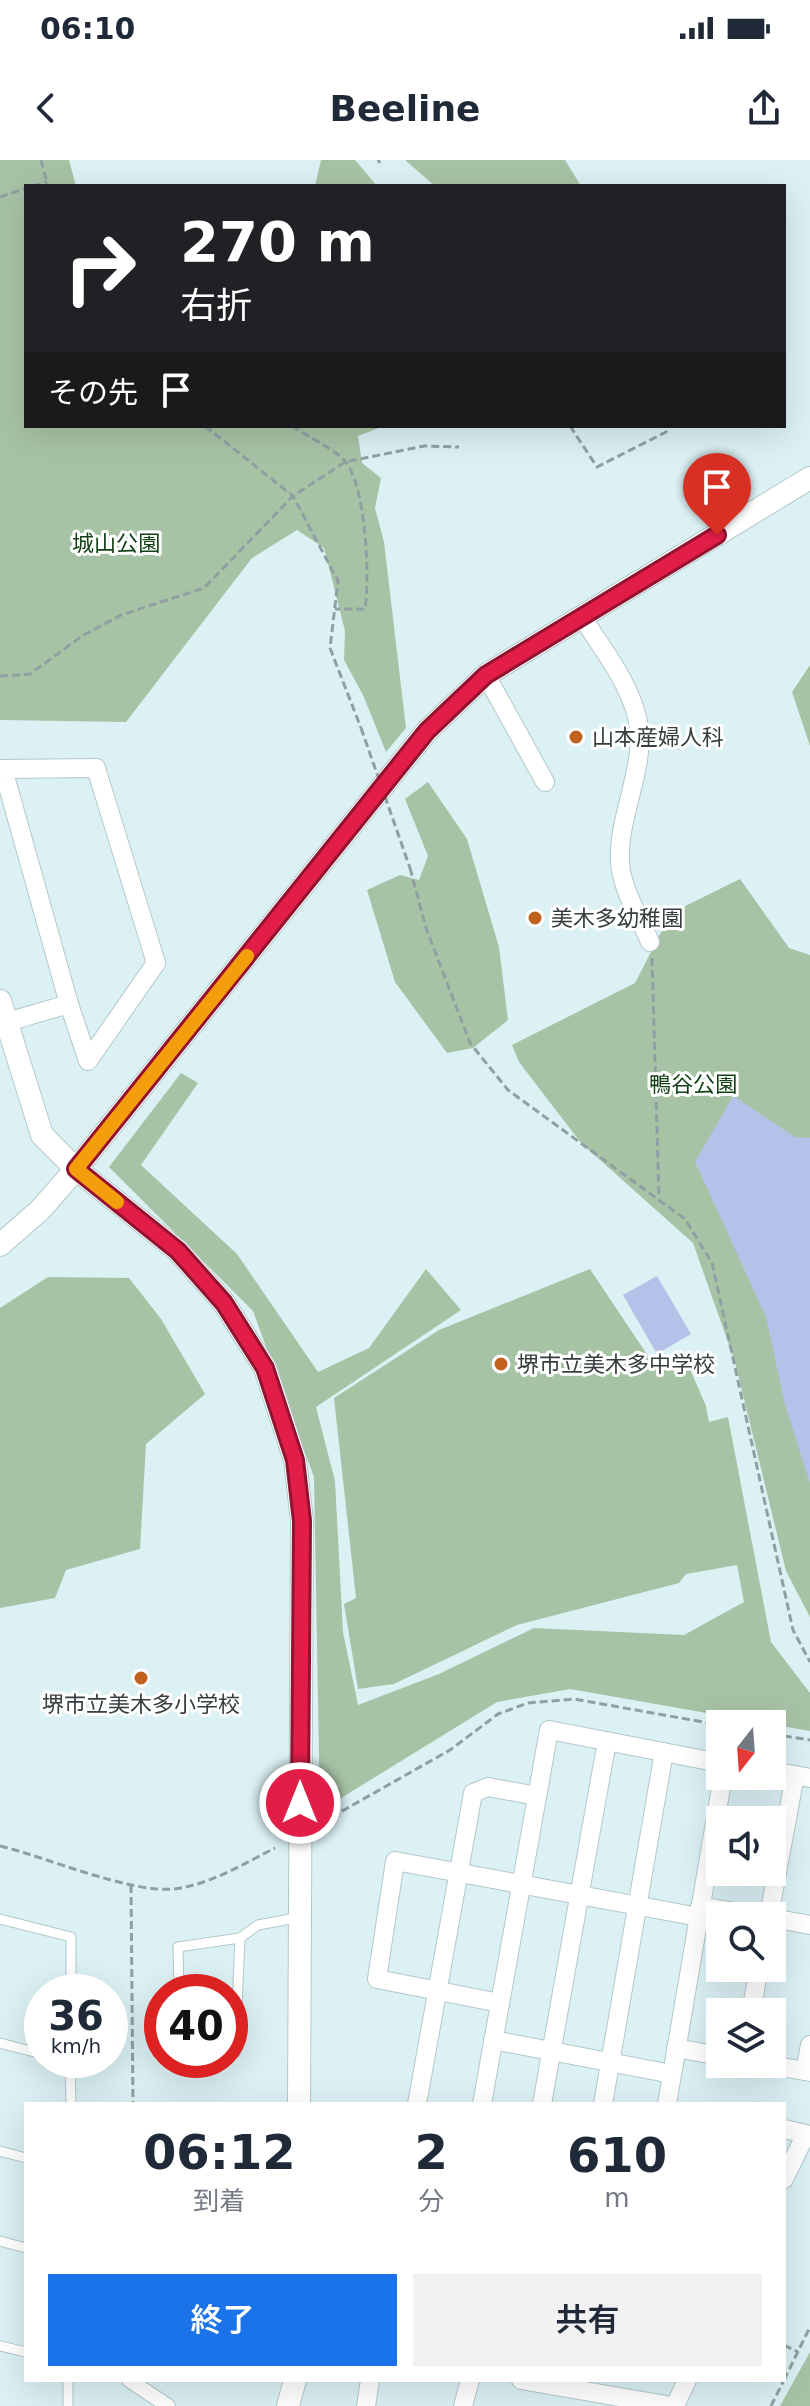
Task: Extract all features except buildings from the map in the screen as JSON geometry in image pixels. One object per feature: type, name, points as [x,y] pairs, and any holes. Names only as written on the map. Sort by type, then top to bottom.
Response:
[{"type":"street","points":[[0,1245],[40,1210],[76,1169],[427,731],[486,675],[810,478]]},
{"type":"street","points":[[581,615],[620,678],[638,717],[639,747],[620,863],[650,942]]},
{"type":"street","points":[[486,675],[545,782]]},
{"type":"street","points":[[96,768],[156,963],[88,1061],[69,1004],[1,769],[96,768]]},
{"type":"street","points":[[69,1004],[2,1016],[42,1135],[76,1169],[178,1251],[224,1303],[265,1368],[295,1460],[302,1521],[299,2102]]},
{"type":"street","points":[[482,2102],[549,1730],[706,1760]]},
{"type":"street","points":[[542,2102],[607,1741]]},
{"type":"street","points":[[603,2102],[664,1752]]},
{"type":"street","points":[[774,1902],[802,1776]]},
{"type":"street","points":[[417,2102],[473,1793],[488,1787],[537,1796]]},
{"type":"street","points":[[667,2102],[721,1790]]},
{"type":"street","points":[[500,2003],[377,1979],[395,1861],[637,1906],[706,1912]]},
{"type":"street","points":[[786,1920],[810,1925]]},
{"type":"street","points":[[493,2040],[672,2074]]},
{"type":"street","points":[[786,2068],[808,2072],[810,2045]]},
{"type":"street","points":[[676,2048],[706,2053]]},
{"type":"street","points":[[786,2129],[806,2134],[786,2175]]},
{"type":"street","points":[[132,2382],[168,2406]]},
{"type":"street","points":[[288,2406],[294,2382]]},
{"type":"street","points":[[366,2406],[370,2382]]},
{"type":"street","points":[[463,2406],[469,2382]]},
{"type":"street","points":[[526,2382],[567,2397],[673,2406],[686,2382]]},
{"type":"lane","points":[[179,1974],[178,1947],[240,1938],[258,1925],[301,1917]]},
{"type":"lane","points":[[0,1919],[71,1937],[71,1974]]},
{"type":"lane","points":[[238,1974],[240,1938]]},
{"type":"lane","points":[[0,2043],[24,2049]]},
{"type":"lane","points":[[70,2078],[71,2102]]},
{"type":"lane","points":[[0,2151],[24,2157]]},
{"type":"lane","points":[[0,2241],[24,2247]]},
{"type":"lane","points":[[0,2346],[24,2352]]},
{"type":"lane","points":[[68,2382],[68,2406]]},
{"type":"path","points":[[41,160],[48,184]]},
{"type":"path","points":[[0,197],[24,189]]},
{"type":"path","points":[[208,428],[293,496],[338,581],[330,648],[410,868],[426,928],[470,1043],[508,1090],[685,1219],[712,1263],[793,1630],[810,1662]]},
{"type":"path","points":[[295,428],[345,462],[362,504],[368,587],[365,609],[335,609]]},
{"type":"path","points":[[571,428],[597,467],[666,432],[667,428]]},
{"type":"path","points":[[0,676],[30,674],[82,636],[121,615],[204,588],[293,496],[345,462],[424,446],[459,447]]},
{"type":"path","points":[[650,942],[654,977],[659,1198]]},
{"type":"path","points":[[321,1823],[450,1750],[498,1714],[528,1703],[574,1699],[706,1723]]},
{"type":"path","points":[[786,1736],[810,1740]]},
{"type":"path","points":[[0,1846],[131,1885],[172,1889],[214,1879],[275,1848]]},
{"type":"path","points":[[131,1885],[133,2102]]},
{"type":"path","points":[[786,2376],[810,2327]]},
{"type":"path","points":[[786,2346],[798,2352]]},
{"type":"path","points":[[771,2406],[783,2382]]},
{"type":"green space","name":"城山公園","points":[[0,160],[69,160],[75,184],[24,184],[24,428],[379,428],[358,436],[362,463],[381,478],[375,508],[384,542],[406,728],[386,752],[363,695],[344,660],[345,631],[324,548],[297,530],[252,558],[126,722],[0,720]]},
{"type":"green space","points":[[321,160],[355,160],[375,184],[315,184]]},
{"type":"green space","points":[[405,160],[565,160],[580,184],[433,184]]},
{"type":"green space","points":[[810,665],[810,746],[792,692]]},
{"type":"green space","points":[[428,782],[467,839],[499,947],[508,1020],[473,1048],[447,1053],[395,982],[367,890],[400,875],[419,880],[428,856],[405,799]]},
{"type":"green space","name":"鴨谷公園","points":[[740,879],[789,948],[810,955],[810,1617],[786,1571],[735,1362],[693,1243],[581,1143],[519,1062],[512,1045],[635,983],[671,913]]},
{"type":"green space","points":[[181,1073],[198,1083],[141,1165],[237,1254],[318,1372],[369,1348],[426,1269],[461,1310],[316,1407],[335,1481],[343,1632],[358,1705],[439,1674],[534,1628],[684,1635],[744,1602],[737,1565],[686,1574],[679,1583],[517,1625],[394,1684],[358,1689],[344,1604],[356,1598],[334,1398],[439,1330],[590,1269],[656,1368],[683,1353],[706,1406],[709,1422],[728,1417],[771,1642],[810,1693],[810,1731],[786,1727],[786,1710],[706,1710],[706,1713],[570,1689],[497,1702],[320,1811],[314,1477],[253,1311],[109,1167]]},
{"type":"green space","points":[[48,1277],[129,1278],[161,1319],[205,1394],[146,1444],[140,1549],[66,1570],[55,1598],[0,1608],[0,1308]]},
{"type":"green space","points":[[810,2352],[810,2406],[780,2406]]},
{"type":"water","points":[[733,1096],[795,1137],[810,1138],[810,1483],[785,1405],[766,1317],[695,1162]]},
{"type":"water","points":[[657,1276],[691,1334],[657,1354],[623,1295]]},
{"type":"slow traffic","points":[[117,1202],[76,1169],[247,956]]},
{"type":"place","name":"山本産婦人科","points":[[576,737]]},
{"type":"place","name":"美木多幼稚園","points":[[535,918]]},
{"type":"place","name":"堺市立美木多中学校","points":[[501,1364]]},
{"type":"place","name":"堺市立美木多小学校","points":[[141,1678]]},
{"type":"route","points":[[300,1803],[302,1521],[295,1460],[265,1368],[224,1303],[178,1251],[76,1169],[427,731],[486,675],[717,535]]}]
